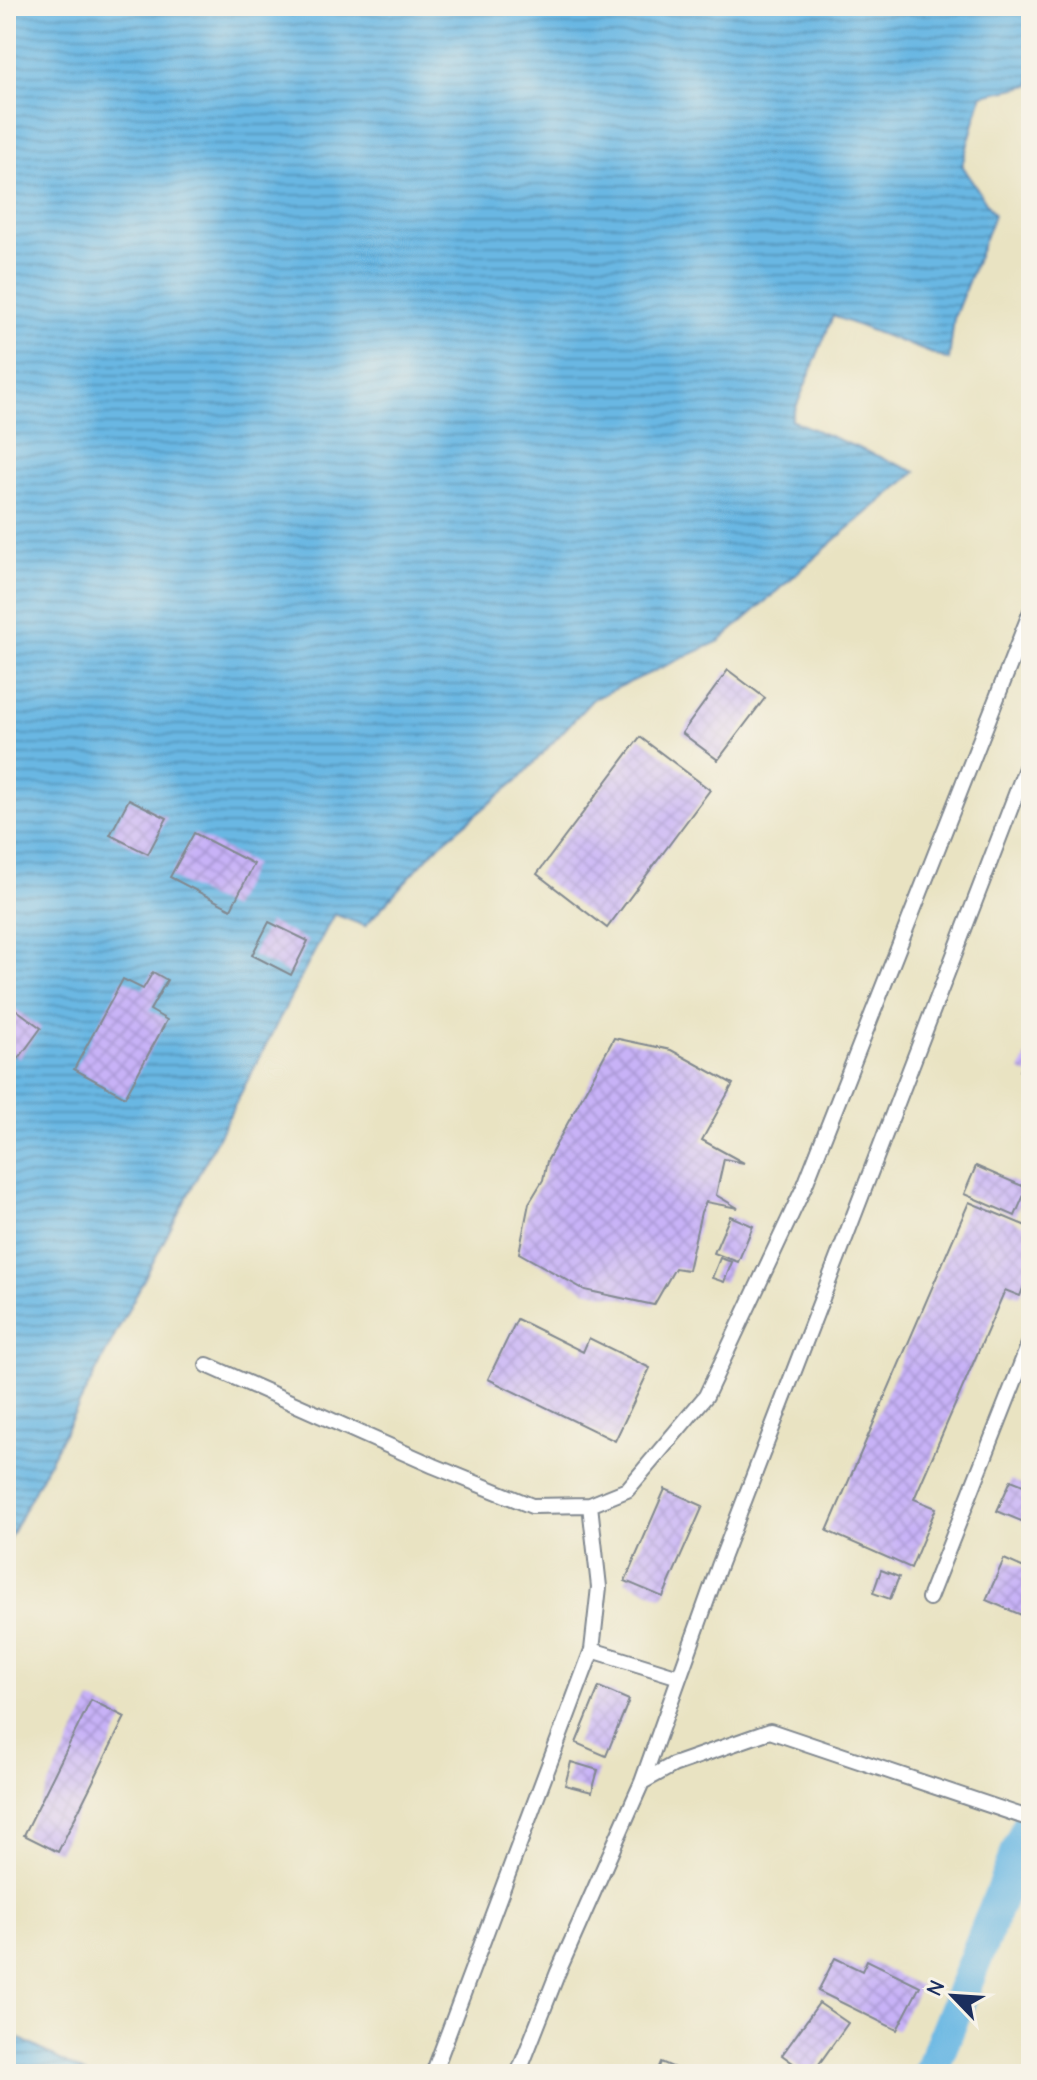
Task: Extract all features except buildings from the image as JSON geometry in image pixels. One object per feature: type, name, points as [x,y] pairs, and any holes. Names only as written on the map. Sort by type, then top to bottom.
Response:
[{"type":"lane","points":[[207,1365],[532,1506],[590,1505],[627,1490],[706,1396],[805,1185],[1031,611]]},
{"type":"lane","points":[[518,2074],[558,1972],[642,1782],[725,1551],[1031,755]]},
{"type":"lane","points":[[929,1598],[1031,1339]]},
{"type":"lane","points":[[433,2074],[592,1650],[599,1587],[590,1505]]},
{"type":"lane","points":[[592,1650],[679,1677]]},
{"type":"lane","points":[[642,1782],[673,1765],[770,1731],[1031,1819]]},
{"type":"water","points":[[6,6],[1031,6],[1031,85],[982,95],[962,165],[994,215],[954,318],[949,360],[833,316],[791,420],[916,472],[720,641],[593,699],[520,778],[435,849],[365,926],[334,914],[6,1545]]},
{"type":"water","points":[[6,2031],[86,2074],[6,2074]]},
{"type":"waterway","points":[[930,2074],[1031,1818]]}]
